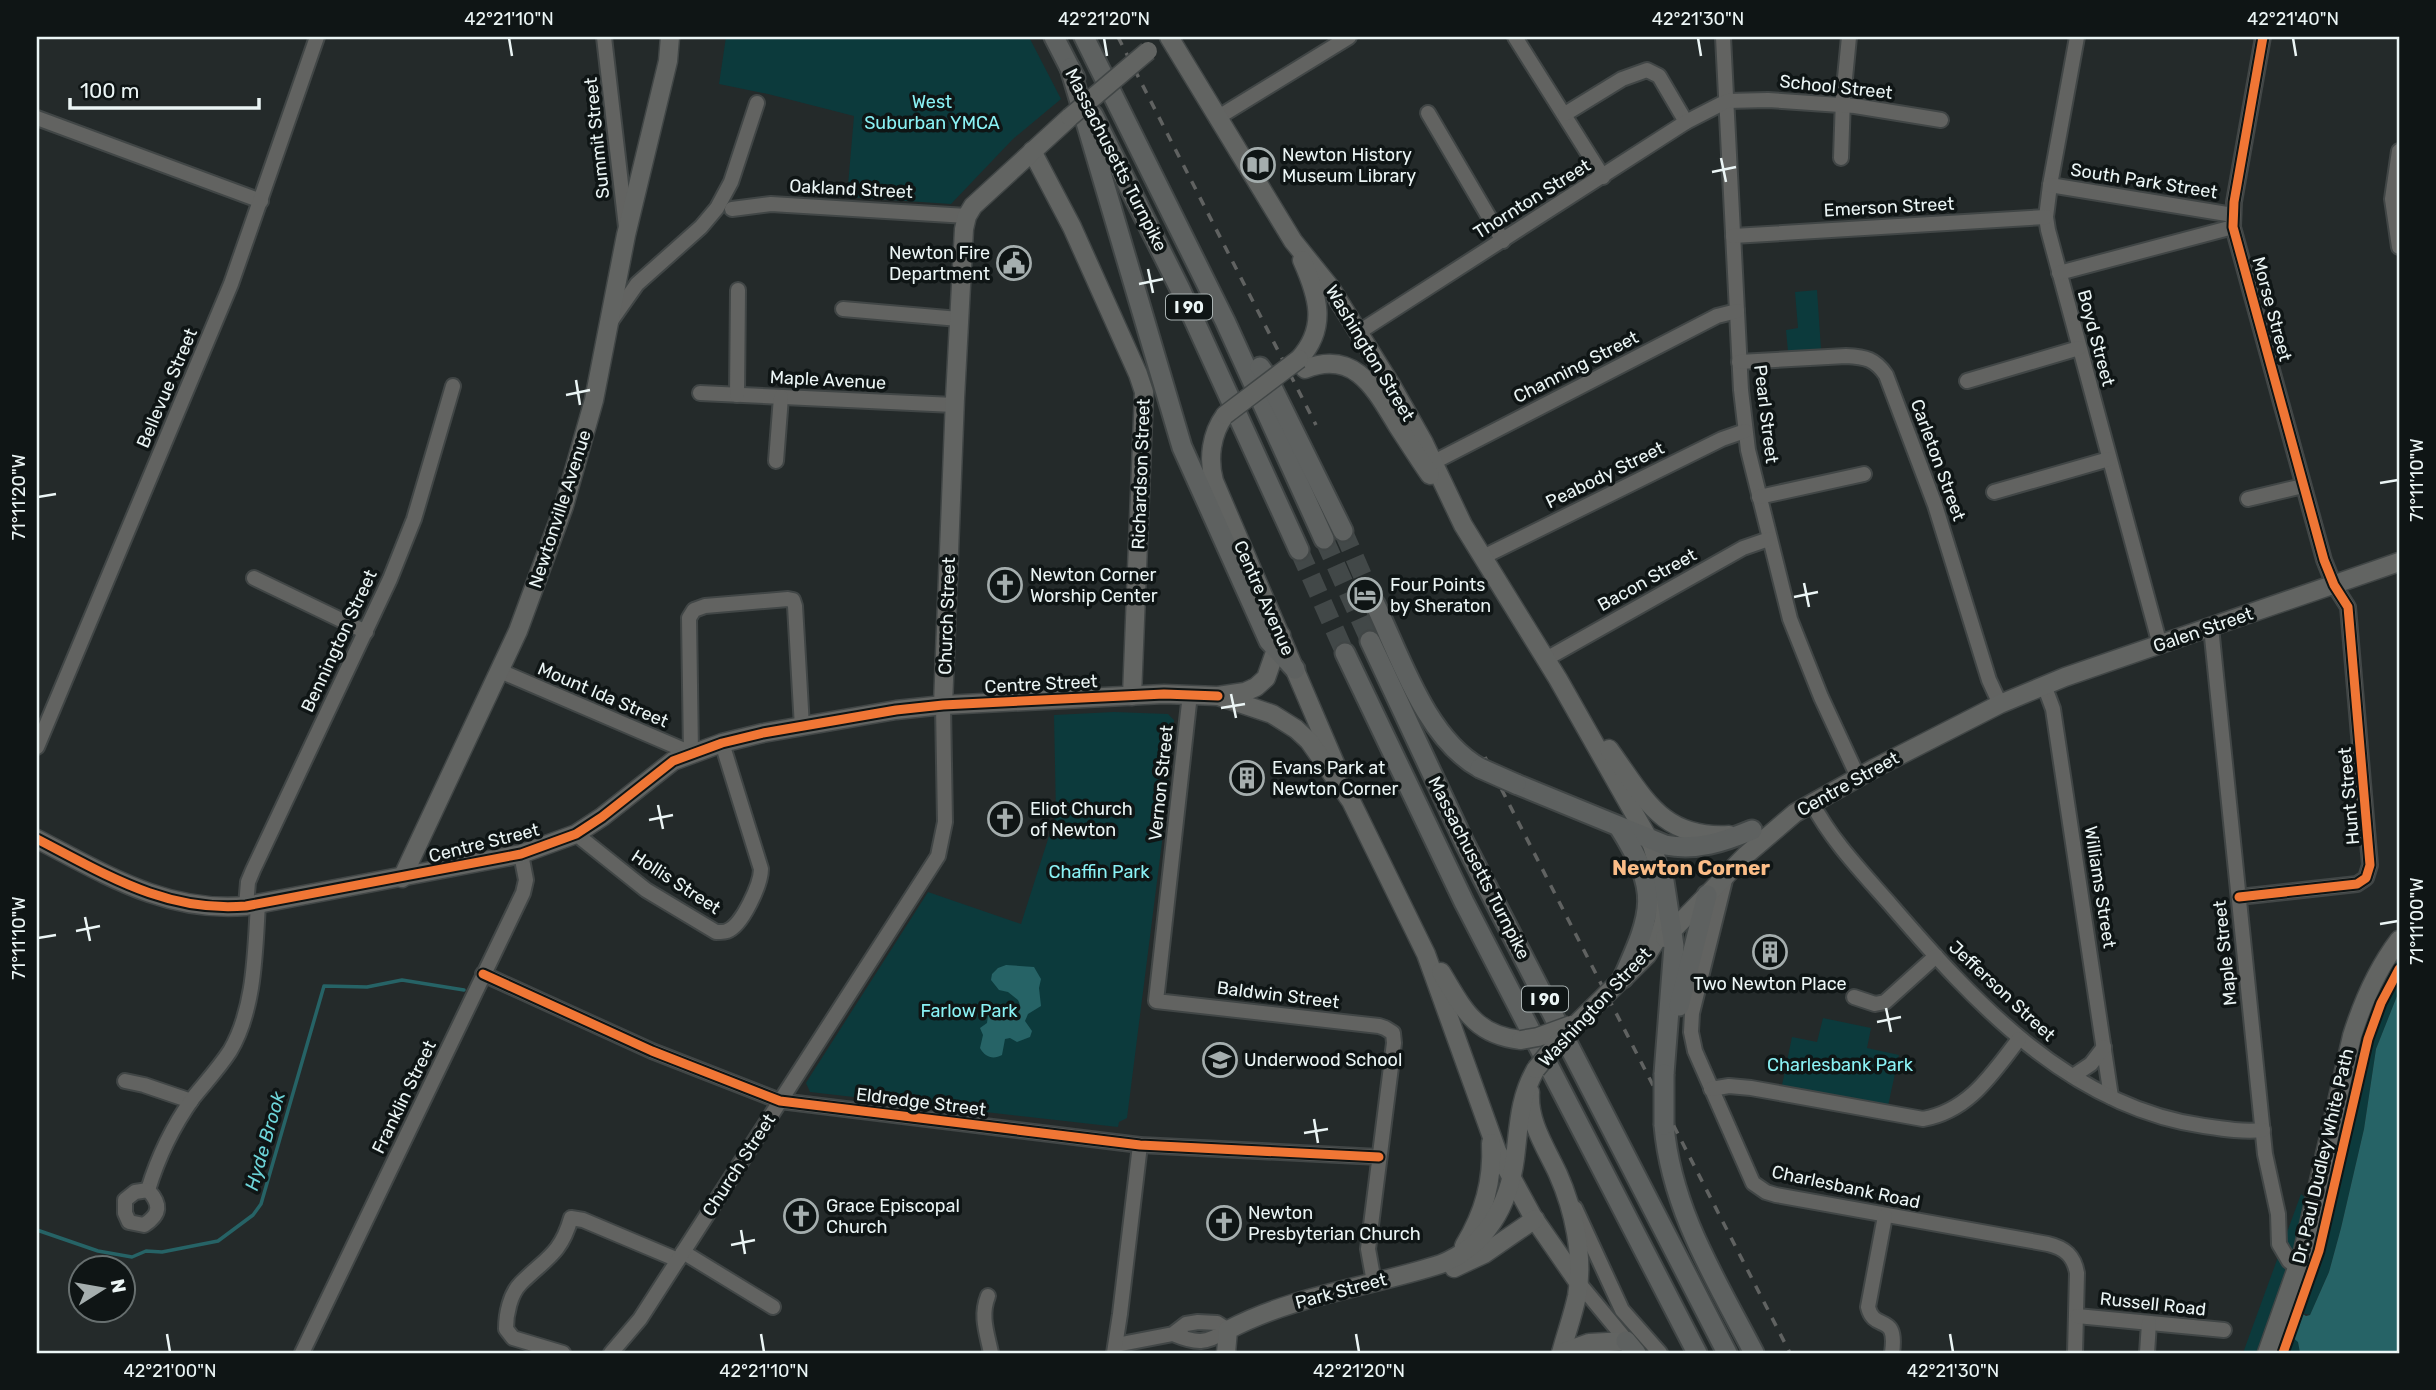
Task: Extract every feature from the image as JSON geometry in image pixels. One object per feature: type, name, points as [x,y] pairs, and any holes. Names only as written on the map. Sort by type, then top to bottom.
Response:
[{"type":"highway","name":"Massachusetts Turnpike","points":[[1054,37],[1180,289],[1299,551]]},
{"type":"highway","name":"Massachusetts Turnpike","points":[[1084,37],[1226,321],[1324,539]]},
{"type":"highway","points":[[1070,68],[1182,447],[1269,641],[1279,642],[1295,669]]},
{"type":"highway","points":[[1226,321],[1267,377],[1343,530]]},
{"type":"highway","points":[[1375,604],[1432,722],[1450,745],[1480,768],[1619,827],[1673,846],[1699,847],[1722,842],[1752,830]]},
{"type":"highway","name":"Massachusetts Turnpike","points":[[1370,642],[1470,854],[1727,1353]]},
{"type":"highway","name":"Massachusetts Turnpike","points":[[1345,653],[1464,902],[1697,1353]]},
{"type":"highway","points":[[1619,827],[1639,861],[1648,895],[1642,934],[1623,978]]},
{"type":"highway","points":[[1664,881],[1672,931],[1673,972],[1664,1074],[1664,1125],[1671,1173],[1685,1217],[1754,1353]]},
{"type":"highway","points":[[1667,1044],[1681,1000],[1707,895]]},
{"type":"main road","name":"Newtonville Avenue","points":[[402,877],[500,671],[538,580],[564,506],[594,400],[626,235],[662,88],[670,37]]},
{"type":"main road","points":[[967,216],[973,206],[1032,150],[1167,37]]},
{"type":"main road","name":"Washington Street","points":[[1167,37],[1293,241],[1322,275],[1359,332],[1434,462],[1463,525],[1558,679],[1649,839],[1664,881],[1664,921],[1660,934],[1647,955],[1578,1021],[1536,1069],[1530,1090],[1531,1111],[1559,1175],[1573,1223],[1578,1256],[1576,1298],[1561,1353]]},
{"type":"main road","name":"Richardson Street","points":[[1032,150],[1072,227],[1144,392],[1132,696]]},
{"type":"main road","name":"Church Street","points":[[943,705],[954,405],[964,229],[967,216]]},
{"type":"main road","points":[[1293,241],[1310,279],[1318,311],[1316,334],[1302,364]]},
{"type":"main road","name":"Centre Avenue","points":[[1279,642],[1221,499],[1213,475],[1211,457],[1213,441],[1226,415],[1302,364],[1336,364],[1350,368],[1365,379],[1376,391],[1463,525]]},
{"type":"main road","name":"Galen Street","points":[[2004,702],[2044,685],[2399,562]]},
{"type":"main road","name":"Centre Street","points":[[37,839],[117,880],[152,894],[195,906],[222,908],[252,905],[521,854],[576,834],[603,817],[673,761],[722,743],[763,733],[896,710],[943,705],[1245,692],[1259,686],[1270,671],[1279,642]]},
{"type":"main road","name":"Centre Avenue","points":[[1295,669],[1351,800]]},
{"type":"main road","name":"Washington Street","points":[[1558,679],[1663,819],[1679,828],[1706,835],[1727,835],[1752,830],[1795,813]]},
{"type":"main road","name":"Centre Street","points":[[1218,695],[1272,714],[1296,729],[1309,741],[1351,800],[1414,927],[1490,1133],[1511,1179],[1578,1282]]},
{"type":"main road","name":"Centre Street","points":[[1647,955],[1754,847],[1795,813],[1858,777],[2004,702]]},
{"type":"main road","name":"Centre Street","points":[[1414,927],[1471,1019],[1489,1032],[1521,1040],[1538,1037],[1578,1021]]},
{"type":"main road","points":[[2267,1353],[2298,1268],[2315,1206],[2352,1036],[2363,1003],[2378,972],[2399,940]]},
{"type":"main road","name":"Park Street","points":[[1228,1330],[1248,1319],[1283,1307],[1416,1271],[1456,1257],[1475,1244],[1491,1226],[1504,1201],[1511,1179],[1522,1099],[1536,1069]]},
{"type":"main road","points":[[1456,1257],[1473,1230],[1485,1202],[1490,1172],[1490,1133]]},
{"type":"main road","points":[[1416,1271],[1442,1270],[1466,1263],[1535,1219]]},
{"type":"main road","points":[[1226,1353],[1228,1330]]},
{"type":"main road","points":[[1561,1353],[1588,1343],[1634,1349]]},
{"type":"street","name":"Bellevue Street","points":[[37,747],[218,318],[317,37]]},
{"type":"street","name":"Summit Street","points":[[604,37],[626,235]]},
{"type":"street","points":[[1217,118],[1349,37]]},
{"type":"street","points":[[1515,37],[1603,177]]},
{"type":"street","name":"Pearl Street","points":[[1723,37],[1745,431],[1784,601],[1821,698],[1858,777]]},
{"type":"street","points":[[1841,158],[1849,37]]},
{"type":"street","name":"Boyd Street","points":[[2077,37],[2046,217],[2160,645]]},
{"type":"street","name":"Morse Street","points":[[2263,37],[2233,221],[2303,486],[2334,585]]},
{"type":"street","points":[[1564,114],[1622,79],[1647,70],[1659,76],[1686,122]]},
{"type":"street","name":"School Street","points":[[1727,101],[1768,100],[1843,105],[1941,120]]},
{"type":"street","name":"Thornton Street","points":[[1359,332],[1686,122],[1727,101]]},
{"type":"street","points":[[610,322],[637,284],[701,227],[717,208],[731,182],[757,103]]},
{"type":"street","points":[[1428,113],[1503,241]]},
{"type":"street","points":[[37,118],[261,201]]},
{"type":"street","points":[[2399,150],[2392,199],[2399,247]]},
{"type":"street","name":"South Park Street","points":[[2050,185],[2233,221]]},
{"type":"street","name":"Oakland Street","points":[[732,209],[771,204],[967,216]]},
{"type":"street","name":"Emerson Street","points":[[1733,236],[2046,217]]},
{"type":"street","points":[[2059,273],[2233,221]]},
{"type":"street","points":[[737,395],[738,290]]},
{"type":"street","points":[[843,309],[959,319]]},
{"type":"street","name":"Channing Street","points":[[1434,462],[1717,316],[1737,311]]},
{"type":"street","points":[[1966,382],[2079,348]]},
{"type":"street","name":"Carleton Street","points":[[1740,362],[1846,356],[1862,356],[1876,361],[1886,375],[1935,505],[1989,680],[2004,702]]},
{"type":"street","name":"Bennington Street","points":[[148,1190],[164,1147],[191,1101],[230,1051],[242,1023],[250,987],[252,905],[248,882],[390,579],[414,519],[453,386]]},
{"type":"street","name":"Maple Avenue","points":[[700,393],[954,405]]},
{"type":"street","points":[[776,461],[781,397]]},
{"type":"street","name":"Peabody Street","points":[[1483,558],[1722,439],[1745,431]]},
{"type":"street","points":[[1994,492],[2109,459]]},
{"type":"street","points":[[1759,497],[1864,474]]},
{"type":"street","points":[[2248,499],[2303,486]]},
{"type":"street","name":"Bacon Street","points":[[1546,659],[1743,548],[1769,539]]},
{"type":"street","points":[[254,578],[366,632]]},
{"type":"street","name":"Hunt Street","points":[[2239,897],[2357,884],[2366,878],[2370,865],[2348,607],[2334,585]]},
{"type":"street","points":[[691,753],[689,618],[694,610],[705,606],[793,600],[802,727]]},
{"type":"street","name":"Maple Street","points":[[2211,627],[2267,1170],[2278,1214],[2279,1244],[2298,1268]]},
{"type":"street","name":"Mount Ida Street","points":[[500,671],[691,753]]},
{"type":"street","name":"Williams Street","points":[[2044,685],[2053,709],[2111,1097]]},
{"type":"street","name":"Vernon Street","points":[[1156,1001],[1190,694]]},
{"type":"street","name":"Church Street","points":[[611,1353],[640,1319],[938,856],[945,822],[943,705]]},
{"type":"street","name":"Hollis Street","points":[[576,834],[646,890],[716,932],[726,932],[735,926],[757,890],[761,869],[722,743]]},
{"type":"street","name":"Jefferson Street","points":[[1812,803],[1827,828],[1936,956],[2019,1038],[2073,1076],[2151,1115],[2232,1130],[2263,1130]]},
{"type":"street","name":"Franklin Street","points":[[302,1353],[523,893],[526,880],[521,854]]},
{"type":"street","name":"Charlesbank Road","points":[[1726,876],[1691,1027],[1693,1045],[1711,1089],[1747,1173],[1757,1187],[1776,1195],[2048,1244],[2065,1250],[2075,1264],[2075,1353]]},
{"type":"street","points":[[1854,997],[1875,1004],[1885,1002],[1936,956]]},
{"type":"street","name":"Eldredge Street","points":[[483,974],[652,1051],[780,1101],[1140,1145],[1379,1157]]},
{"type":"street","name":"Baldwin Street","points":[[1156,1001],[1389,1030],[1394,1043],[1379,1157]]},
{"type":"street","points":[[1711,1089],[1729,1086],[1751,1088],[1923,1119],[1945,1114],[1968,1100],[1987,1081],[2019,1038]]},
{"type":"street","points":[[2073,1076],[2091,1064],[2104,1048]]},
{"type":"street","points":[[125,1081],[191,1101]]},
{"type":"street","points":[[1114,1349],[1140,1145]]},
{"type":"street","points":[[1374,1282],[1368,1250],[1379,1157]]},
{"type":"street","points":[[1559,1175],[1619,1304],[1630,1321],[1660,1353]]},
{"type":"street","points":[[1885,1216],[1868,1307],[1874,1318],[1892,1328],[1892,1353]]},
{"type":"street","points":[[563,1353],[513,1338],[506,1329],[506,1316],[520,1284],[557,1249],[571,1218],[681,1256],[773,1307]]},
{"type":"street","points":[[1578,1282],[1634,1349]]},
{"type":"street","points":[[988,1296],[983,1308],[983,1320],[991,1353]]},
{"type":"street","name":"Russell Road","points":[[2077,1316],[2224,1330]]},
{"type":"street","points":[[2147,1353],[2149,1323]]},
{"type":"street","name":"Park Street","points":[[1114,1349],[1173,1334],[1191,1342],[1210,1341],[1228,1330]]},
{"type":"green space","name":"West Suburban YMCA","points":[[726,37],[1029,37],[1061,99],[1013,139],[951,204],[847,197],[854,116],[719,84]]},
{"type":"green space","points":[[1817,290],[1821,349],[1788,351],[1786,330],[1798,328],[1795,292]]},
{"type":"green space","name":"Farlow Park","points":[[1114,712],[1168,714],[1174,720],[1164,826],[1127,1118],[1119,1122],[1118,1127],[810,1092],[806,1083],[928,892],[1021,924],[1056,814],[1054,715]]},
{"type":"green space","points":[[2399,940],[2399,991],[2376,1049],[2364,1129],[2329,1272],[2310,1315],[2301,1313],[2298,1342],[2300,1353],[2243,1353],[2301,1194],[2314,1205],[2343,1073]]},
{"type":"green space","name":"Charlesbank Park","points":[[1823,1018],[1871,1028],[1867,1048],[1899,1055],[1888,1106],[1782,1085],[1792,1037],[1817,1042]]},
{"type":"shaded area","points":[[1006,965],[1034,967],[1041,979],[1041,1006],[1028,1014],[1025,1021],[1032,1031],[1030,1037],[1017,1042],[1010,1038],[1005,1039],[1002,1055],[992,1057],[980,1048],[983,1035],[980,1028],[987,1023],[989,1008],[995,1009],[1008,1019],[1019,1009],[1018,1000],[1008,992],[999,990],[991,980],[992,974],[998,968]]},
{"type":"shaded area","points":[[2399,991],[2399,1353],[2300,1353],[2298,1342],[2291,1336],[2301,1313],[2310,1315],[2329,1272],[2364,1129],[2376,1049]]},
{"type":"waterway","name":"Hyde Brook","points":[[37,1230],[98,1251],[132,1257],[146,1251],[162,1252],[218,1241],[253,1215],[261,1204],[324,986],[367,987],[402,980],[464,990]]},
{"type":"tunnel","points":[[1343,531],[1375,604]]},
{"type":"tunnel","points":[[1324,539],[1370,641]]},
{"type":"tunnel","points":[[1299,550],[1345,653]]},
{"type":"railway","points":[[1118,37],[1316,425]]},
{"type":"railway","points":[[1485,757],[1790,1353]]},
{"type":"cycle path","points":[[2239,897],[2357,884],[2366,878],[2370,865],[2348,607],[2334,585],[2324,560],[2233,227],[2234,202],[2263,37]]},
{"type":"cycle path","points":[[37,839],[112,877],[163,897],[217,907],[246,906],[521,854],[576,834],[673,761],[722,743],[763,733],[896,710],[943,705],[1164,694],[1218,696]]},
{"type":"cycle path","name":"Dr. Paul Dudley White Path","points":[[2283,1353],[2319,1251],[2368,1039],[2381,1003],[2399,969]]},
{"type":"cycle path","points":[[483,974],[652,1051],[780,1101],[1140,1145],[1379,1157]]},
{"type":"place","name":"Newton History Museum Library","points":[[1258,165]]},
{"type":"place","name":"Newton Fire Department","points":[[1014,263]]},
{"type":"place","name":"Newton Corner Worship Center","points":[[1005,585]]},
{"type":"place","name":"Four Points by Sheraton","points":[[1365,595]]},
{"type":"place","name":"Evans Park at Newton Corner","points":[[1247,778]]},
{"type":"place","name":"Eliot Church of Newton","points":[[1005,819]]},
{"type":"place","name":"Two Newton Place","points":[[1770,952]]},
{"type":"place","name":"Underwood School","points":[[1220,1060]]},
{"type":"place","name":"Grace Episcopal Church","points":[[801,1216]]},
{"type":"place","name":"Newton Presbyterian Church","points":[[1224,1223]]},
{"type":"district","name":"Newton Corner","points":[[1691,867]]},
{"type":"park label","name":"Chaffin Park","points":[[1099,872]]}]
